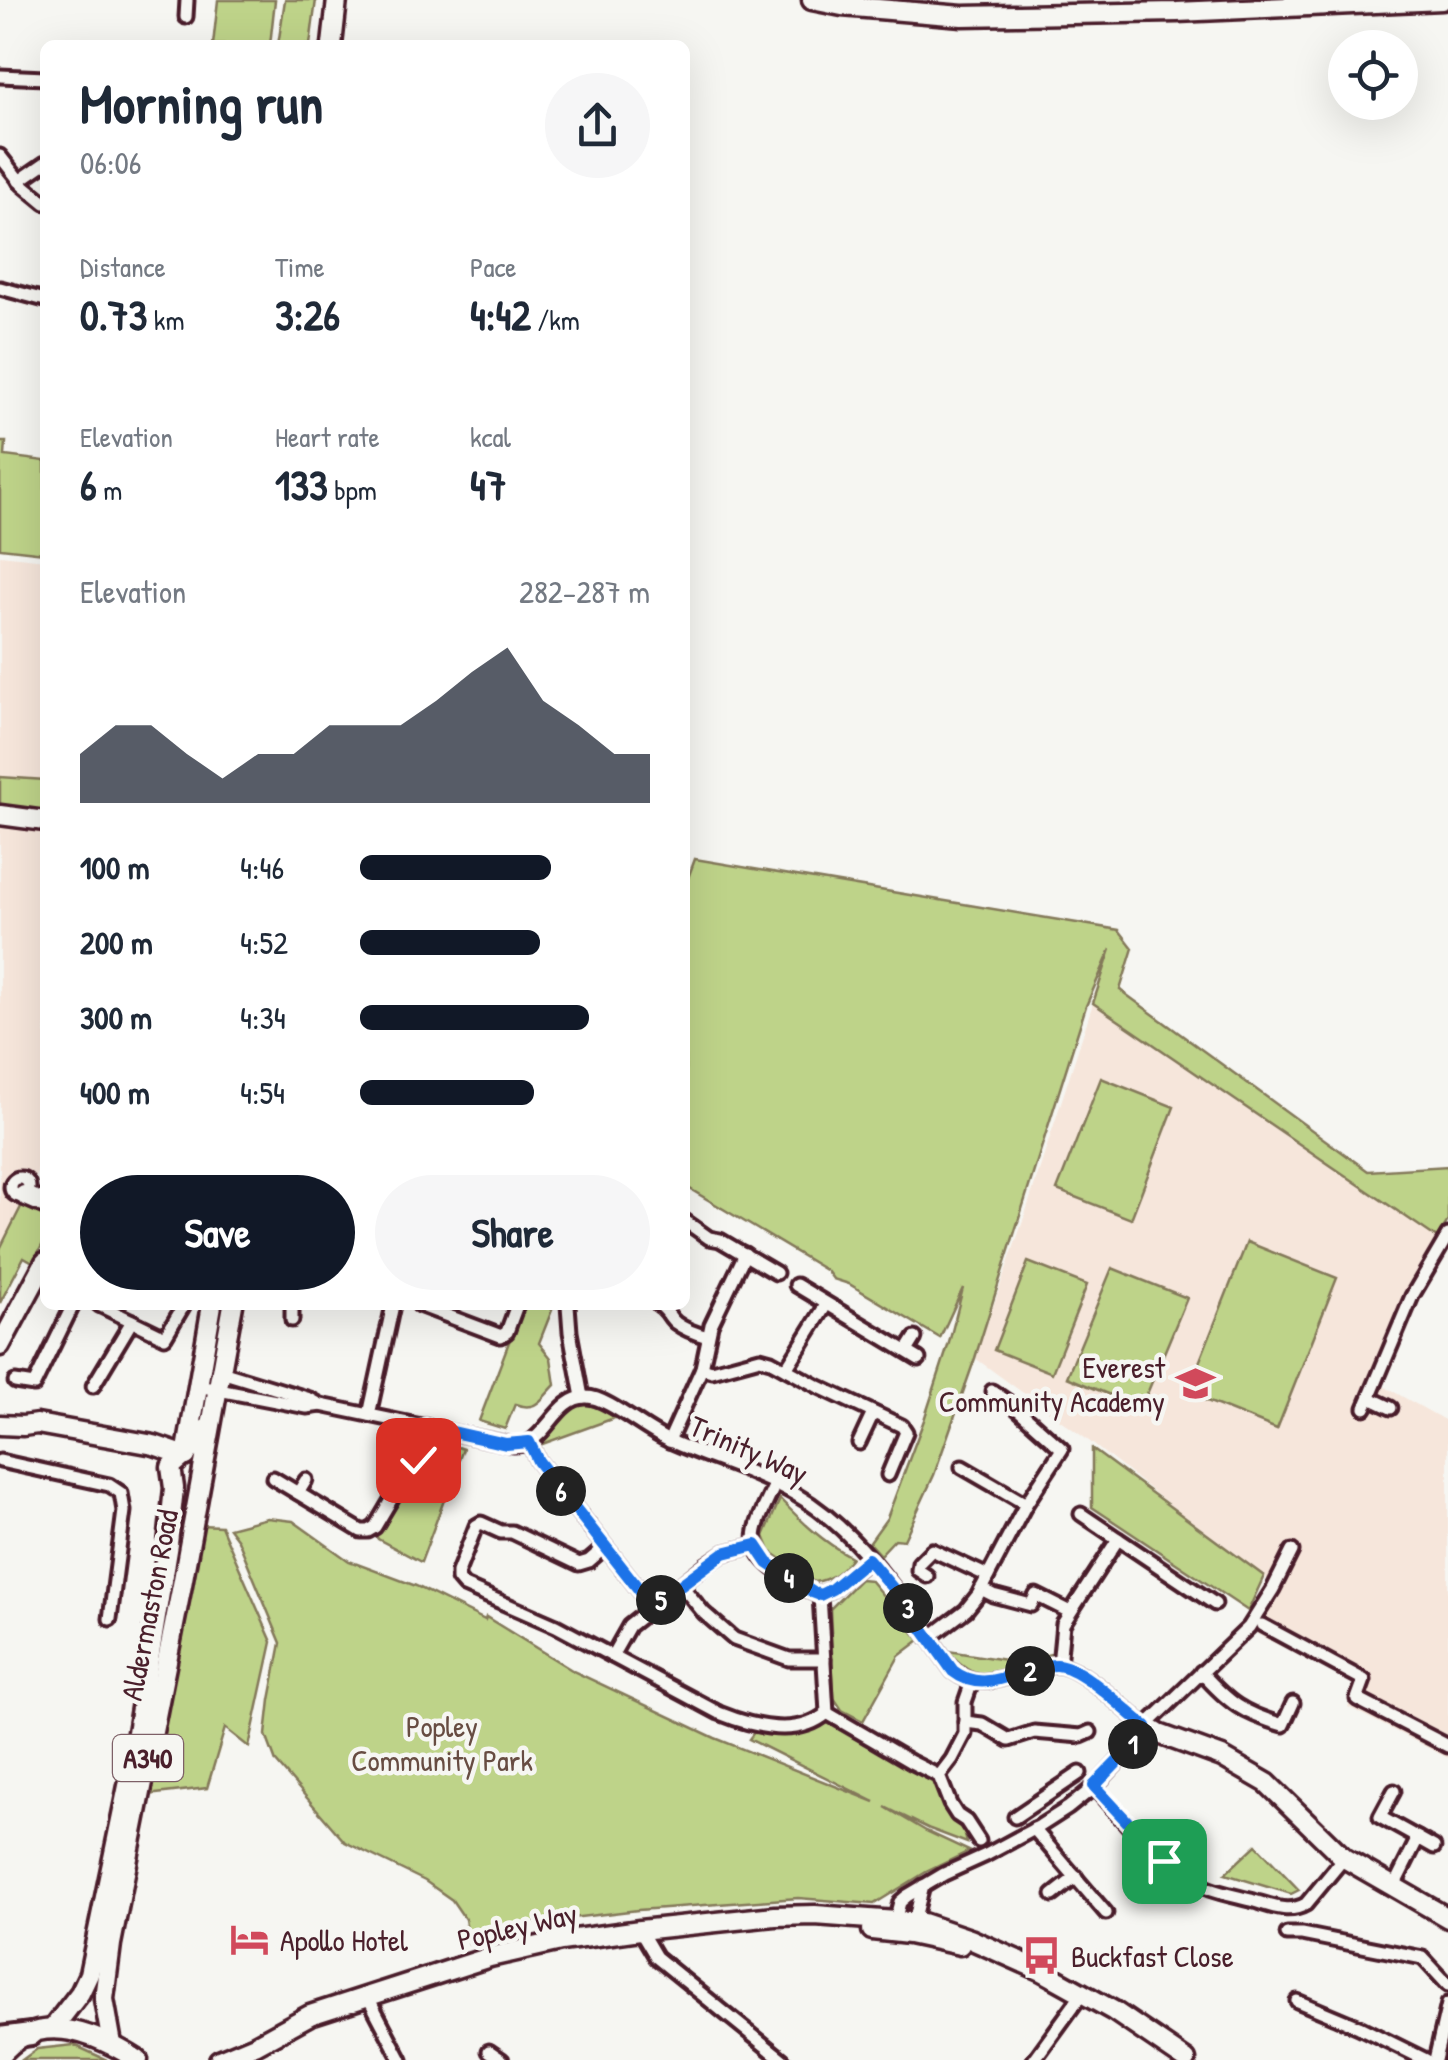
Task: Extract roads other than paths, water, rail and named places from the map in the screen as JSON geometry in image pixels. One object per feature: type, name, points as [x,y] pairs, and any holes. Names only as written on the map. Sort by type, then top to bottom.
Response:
[{"type":"highway","points":[[0,2038],[31,2034]]},
{"type":"street","points":[[186,17],[187,0]]},
{"type":"street","points":[[333,40],[337,0]]},
{"type":"street","points":[[812,0],[962,16],[1177,12],[1442,0]]},
{"type":"street","points":[[0,76],[40,78]]},
{"type":"street","points":[[0,156],[40,198]]},
{"type":"street","points":[[19,180],[40,166]]},
{"type":"street","points":[[0,288],[40,299]]},
{"type":"street","points":[[0,815],[40,820]]},
{"type":"street","points":[[690,1225],[776,1273]]},
{"type":"street","points":[[1391,1408],[1368,1403],[1412,1296],[1448,1235]]},
{"type":"street","points":[[668,1441],[702,1368],[717,1311],[744,1254]]},
{"type":"street","points":[[0,1346],[40,1271]]},
{"type":"street","points":[[796,1285],[920,1359]]},
{"type":"street","points":[[786,1369],[826,1304]]},
{"type":"street","points":[[34,1385],[71,1310]]},
{"type":"street","points":[[109,1310],[165,1338],[181,1310]]},
{"type":"street","name":"Aldermaston Road","points":[[52,2028],[80,1993],[89,1974],[129,1780],[178,1461],[190,1428],[211,1310]]},
{"type":"street","name":"Aldermaston Road","points":[[112,2044],[104,1999],[111,1944],[232,1310]]},
{"type":"street","points":[[292,1310],[292,1320]]},
{"type":"street","points":[[369,1414],[392,1310]]},
{"type":"street","points":[[432,1310],[501,1336],[507,1332],[516,1310]]},
{"type":"street","points":[[199,1377],[306,1407],[322,1405],[506,1444],[529,1442],[582,1396],[568,1310]]},
{"type":"street","points":[[667,1310],[672,1321],[708,1337]]},
{"type":"street","points":[[93,1386],[132,1321]]},
{"type":"street","points":[[908,1352],[915,1338]]},
{"type":"street","points":[[702,1368],[712,1371],[760,1358],[902,1426],[906,1432],[888,1475]]},
{"type":"street","name":"Aldermaston Road","points":[[178,1461],[200,1442],[220,1381]]},
{"type":"street","points":[[16,1382],[34,1385],[44,1396]]},
{"type":"street","points":[[929,1638],[966,1610],[982,1590],[1026,1504],[1062,1449],[992,1391]]},
{"type":"street","name":"Trinity Way","points":[[582,1396],[604,1402],[668,1441],[775,1484],[829,1519],[900,1597],[953,1671],[972,1682]]},
{"type":"street","points":[[858,1443],[873,1413]]},
{"type":"street","points":[[0,1425],[37,1424],[107,1436],[154,1446],[178,1461]]},
{"type":"street","points":[[23,1426],[178,1461]]},
{"type":"street","points":[[274,1478],[368,1531],[375,1527],[418,1460],[426,1426]]},
{"type":"street","points":[[107,1436],[166,1442],[190,1428]]},
{"type":"street","points":[[529,1442],[538,1461],[652,1606]]},
{"type":"street","points":[[0,1461],[109,1484],[121,1493],[124,1510],[110,1618]]},
{"type":"street","name":"Aldermaston Road","points":[[178,1461],[198,1465],[203,1473]]},
{"type":"street","points":[[962,1467],[1026,1504]]},
{"type":"street","points":[[298,1493],[306,1480]]},
{"type":"street","points":[[775,1484],[756,1530],[756,1545],[768,1563],[820,1595],[868,1559]]},
{"type":"street","points":[[1081,1514],[1215,1604]]},
{"type":"street","points":[[604,1548],[579,1564],[512,1532],[501,1532],[481,1523],[476,1526],[458,1579],[464,1586],[556,1626],[746,1724],[810,1725],[827,1713]]},
{"type":"street","points":[[1059,1665],[1063,1624],[1118,1540]]},
{"type":"street","points":[[612,1656],[629,1626],[652,1606],[724,1553],[756,1545]]},
{"type":"street","points":[[927,1576],[918,1570],[919,1563],[932,1550],[988,1576]]},
{"type":"street","points":[[903,1927],[900,1902],[923,1886],[1034,1829],[1094,1786],[1146,1726],[1249,1627],[1274,1589],[1292,1551]]},
{"type":"street","points":[[681,1585],[704,1613],[734,1638],[789,1659],[824,1659]]},
{"type":"street","points":[[982,1590],[1031,1605],[1036,1595],[1070,1612]]},
{"type":"street","points":[[820,1595],[827,1713]]},
{"type":"street","points":[[1262,1625],[1364,1680],[1357,1699],[1448,1746]]},
{"type":"street","points":[[939,1776],[964,1734],[964,1702],[972,1682],[1059,1665],[1081,1674],[1158,1734],[1222,1757],[1267,1783],[1344,1858],[1448,1918]]},
{"type":"street","points":[[1201,1672],[1225,1699],[1265,1720],[1282,1725],[1293,1704]]},
{"type":"street","points":[[827,1713],[939,1776],[950,1804],[979,1841]]},
{"type":"street","points":[[965,1722],[982,1724],[1008,1740],[1034,1732],[1081,1736],[1090,1732]]},
{"type":"street","points":[[1015,1817],[1080,1774]]},
{"type":"street","points":[[1094,1786],[1151,1849],[1209,1889],[1282,1909],[1300,1908],[1344,1858]]},
{"type":"street","points":[[1056,1791],[1068,1808]]},
{"type":"street","points":[[1380,1817],[1394,1791]]},
{"type":"street","points":[[1367,1810],[1434,1846]]},
{"type":"street","points":[[1034,1829],[1076,1877],[1096,1893],[1106,1913]]},
{"type":"street","points":[[1394,1886],[1418,1838]]},
{"type":"street","points":[[1053,1895],[1076,1877]]},
{"type":"street","points":[[1300,1908],[1302,1934]]},
{"type":"street","name":"Popley Way","points":[[219,2060],[310,2014],[490,1958],[560,1941],[746,1921],[903,1927],[960,1945],[1082,1994],[1186,2060]]},
{"type":"street","points":[[640,1930],[656,1957],[783,2060]]},
{"type":"street","points":[[1287,1934],[1422,1958],[1448,1985]]},
{"type":"street","points":[[1034,2060],[1082,1994]]},
{"type":"street","points":[[368,1997],[401,2060]]},
{"type":"street","points":[[1297,2001],[1316,2016],[1359,2027],[1426,2060]]},
{"type":"street","points":[[1435,2060],[1448,2004]]},
{"type":"street","points":[[0,2056],[8,2046],[52,2028],[72,2030],[112,2044],[139,2060]]},
{"type":"street","name":"Popley Way","points":[[235,2060],[255,2045]]},
{"type":"street","points":[[489,2051],[502,2060]]},
{"type":"place","name":"Everest Community Academy","points":[[1195,1384]]},
{"type":"place","name":"Apollo Hotel","points":[[250,1940]]},
{"type":"place","name":"Buckfast Close","points":[[1041,1956]]},
{"type":"park label","name":"Popley Community Park","points":[[442,1743]]}]
